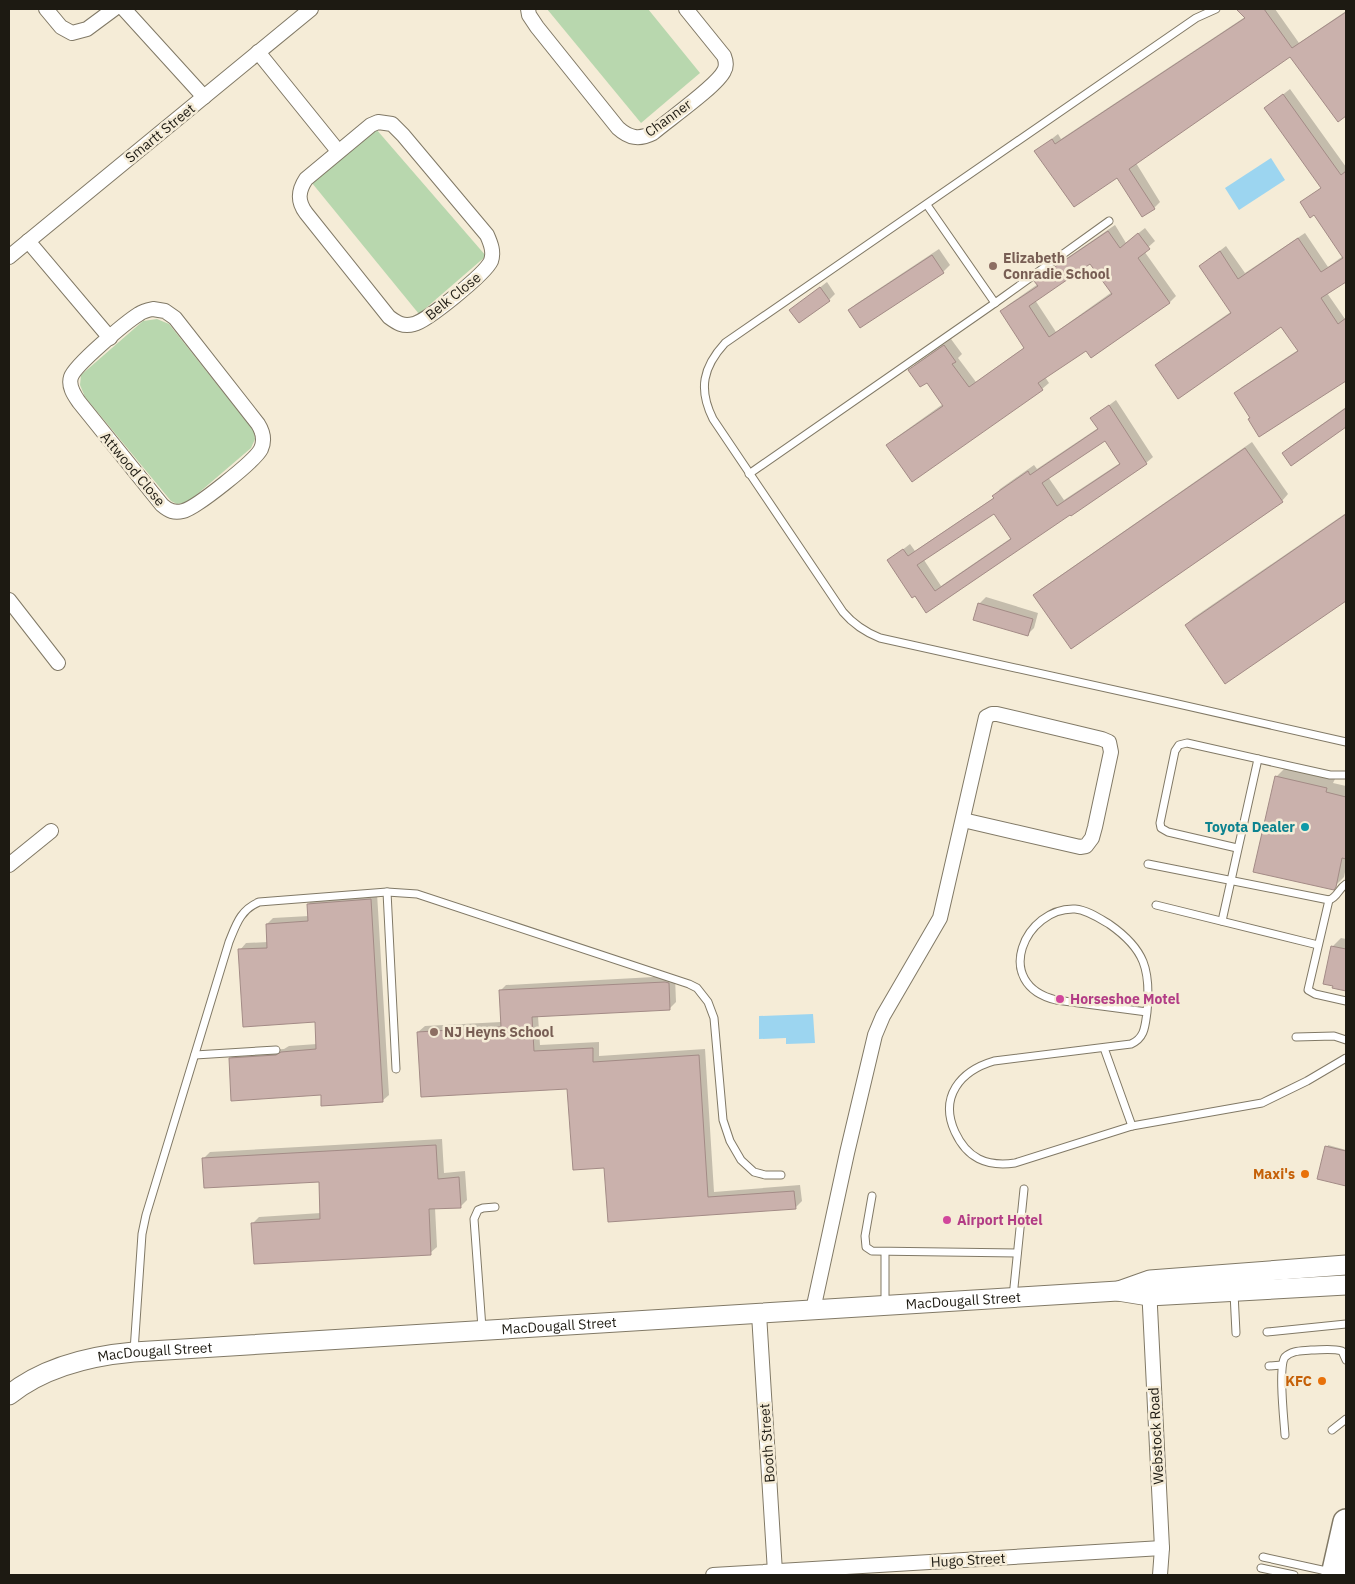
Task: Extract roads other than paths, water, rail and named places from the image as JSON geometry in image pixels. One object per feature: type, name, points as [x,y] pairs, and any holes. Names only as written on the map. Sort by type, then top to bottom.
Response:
[{"type":"highway","points":[[1337,1575],[1346,1522]]},
{"type":"street","points":[[46,9],[62,27],[72,33],[87,29],[114,9]]},
{"type":"street","points":[[124,9],[204,97]]},
{"type":"street","name":"Smartt Street","points":[[9,257],[311,9]]},
{"type":"street","name":"Channer","points":[[528,9],[537,27],[618,128],[624,134],[634,138],[646,136],[653,132],[711,86],[724,73],[726,67],[724,56],[686,9]]},
{"type":"street","points":[[258,52],[338,151]]},
{"type":"street","name":"Belk Close","points":[[384,122],[392,124],[403,134],[487,235],[491,243],[491,261],[481,274],[419,323],[406,326],[389,317],[303,209],[299,196],[302,184],[338,151],[371,125],[384,122]]},
{"type":"street","points":[[28,241],[110,338]]},
{"type":"street","name":"Attwood Close","points":[[159,309],[170,314],[262,430],[262,447],[254,458],[199,503],[187,510],[175,512],[162,505],[72,391],[70,379],[78,366],[110,338],[133,318],[146,311],[159,309]]},
{"type":"street","points":[[9,600],[58,664]]},
{"type":"street","points":[[813,1310],[875,1035],[886,1010],[940,918],[985,720],[989,715],[1006,717],[1109,742],[1111,752],[1095,827],[1092,838],[1086,846],[1080,847],[963,820]]},
{"type":"street","points":[[9,865],[51,831]]},
{"type":"street","name":"MacDougall Street","points":[[9,1395],[44,1374],[73,1362],[134,1352],[1118,1291],[1346,1265]]},
{"type":"street","name":"MacDougall Street","points":[[1149,1288],[1234,1293],[1346,1285]]},
{"type":"street","name":"Webstock Road","points":[[1149,1288],[1162,1548],[1160,1575]]},
{"type":"street","name":"Booth Street","points":[[759,1314],[775,1572]]},
{"type":"street","name":"Hugo Street","points":[[713,1575],[1162,1548]]},
{"type":"lane","points":[[1216,9],[1196,18],[725,343],[714,355],[707,372],[704,398],[713,419],[749,474],[847,616],[859,628],[870,634],[962,658],[1233,715],[1346,742]]},
{"type":"lane","points":[[927,204],[995,303]]},
{"type":"lane","points":[[749,474],[995,303],[1109,221]]},
{"type":"lane","points":[[1238,848],[1168,832],[1161,828],[1160,823],[1175,751],[1179,745],[1188,743],[1330,775],[1346,775]]},
{"type":"lane","points":[[1222,921],[1258,759]]},
{"type":"lane","points":[[1148,864],[1230,882],[1328,900],[1335,897],[1346,884]]},
{"type":"lane","points":[[387,892],[396,1069]]},
{"type":"lane","points":[[134,1352],[143,1226],[229,942],[240,915],[246,909],[259,902],[387,892],[417,894],[681,980],[697,988],[708,1002],[714,1018],[723,1120],[730,1141],[741,1160],[750,1169],[759,1174],[781,1175]]},
{"type":"lane","points":[[1328,900],[1309,991],[1346,1001]]},
{"type":"lane","points":[[1156,905],[1318,945]]},
{"type":"lane","points":[[1147,1012],[1056,1000],[1038,992],[1025,981],[1021,970],[1020,955],[1028,937],[1049,916],[1076,909],[1101,919],[1132,943],[1143,960],[1147,978],[1147,1012],[1144,1030],[1136,1042],[1123,1046],[994,1061],[976,1068],[959,1082],[951,1097],[949,1106],[952,1125],[961,1143],[970,1154],[985,1162],[996,1165],[1015,1164],[1132,1126],[1262,1103],[1307,1081],[1346,1058]]},
{"type":"lane","points":[[1296,1036],[1334,1036],[1346,1040]]},
{"type":"lane","points":[[1104,1048],[1132,1126]]},
{"type":"lane","points":[[195,1055],[276,1050]]},
{"type":"lane","points":[[1013,1297],[1024,1189]]},
{"type":"lane","points":[[872,1196],[865,1236],[866,1244],[872,1251],[1017,1253]]},
{"type":"lane","points":[[482,1331],[474,1219],[476,1212],[481,1208],[495,1207]]},
{"type":"lane","points":[[885,1252],[885,1306]]},
{"type":"lane","points":[[1234,1293],[1236,1334]]},
{"type":"lane","points":[[1267,1332],[1346,1324]]},
{"type":"lane","points":[[1285,1435],[1282,1365],[1284,1360],[1289,1354],[1299,1351],[1340,1350],[1344,1353],[1346,1360]]},
{"type":"lane","points":[[1269,1366],[1282,1365]]},
{"type":"lane","points":[[1332,1430],[1346,1419]]},
{"type":"lane","points":[[1263,1557],[1337,1575]]},
{"type":"lane","points":[[1261,1568],[1294,1575]]},
{"type":"water","points":[[1271,158],[1285,180],[1239,210],[1225,188]]},
{"type":"water","points":[[813,1014],[815,1043],[786,1044],[786,1038],[759,1039],[759,1016]]},
{"type":"place","name":"Elizabeth Conradie School","points":[[993,266]]},
{"type":"place","name":"Toyota Dealer","points":[[1305,827]]},
{"type":"place","name":"Horseshoe Motel","points":[[1060,999]]},
{"type":"place","name":"NJ Heyns School","points":[[434,1032]]},
{"type":"place","name":"Maxi's","points":[[1305,1174]]},
{"type":"place","name":"Airport Hotel","points":[[947,1220]]},
{"type":"place","name":"KFC","points":[[1322,1381]]}]
